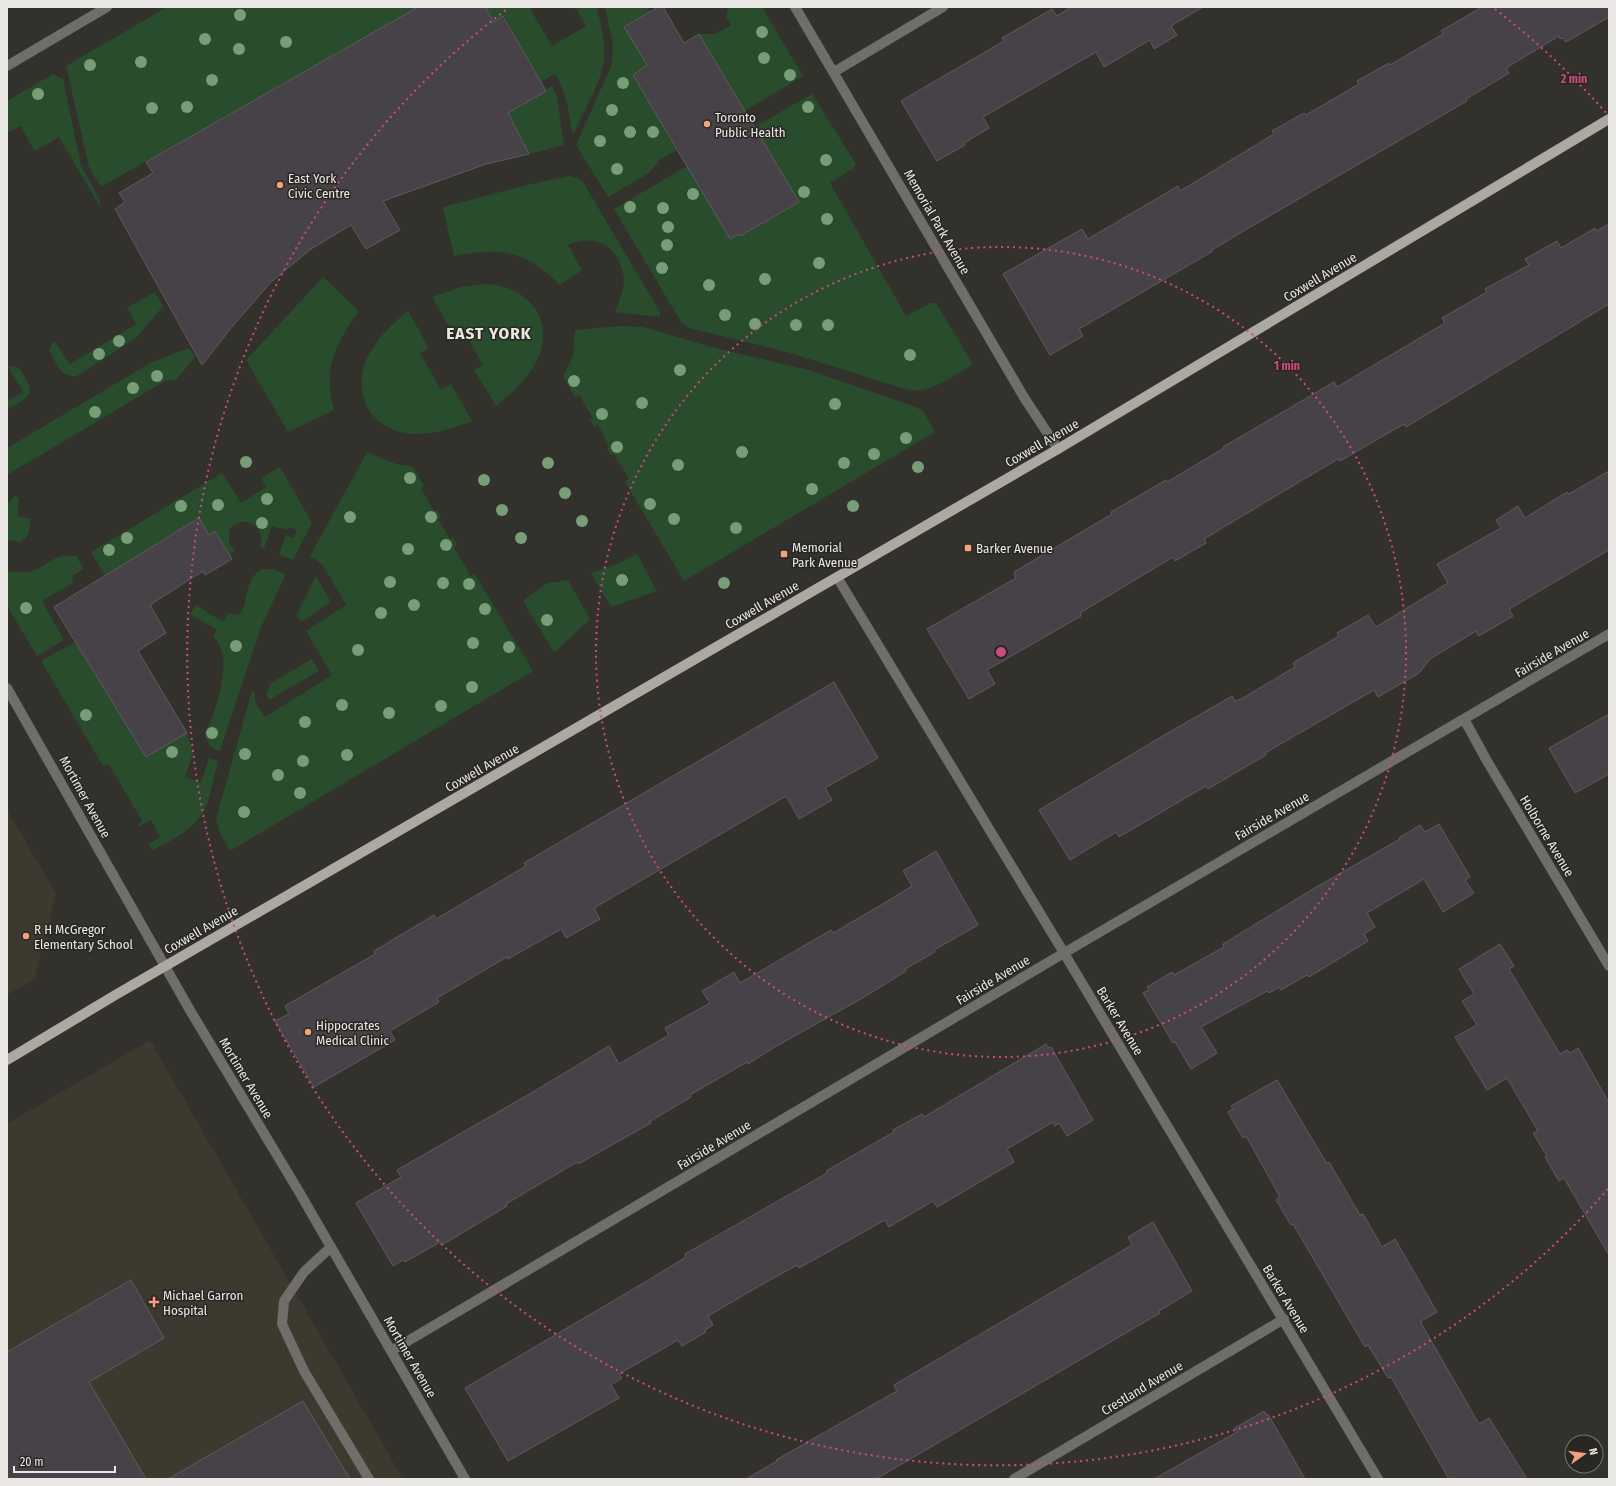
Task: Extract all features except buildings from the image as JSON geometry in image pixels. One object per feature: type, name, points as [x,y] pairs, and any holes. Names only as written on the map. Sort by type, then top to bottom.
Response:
[{"type":"main road","name":"Coxwell Avenue","points":[[7,1060],[165,966],[1058,449],[1609,119]]},
{"type":"street","points":[[7,66],[107,7]]},
{"type":"street","name":"Memorial Park Avenue","points":[[795,7],[1025,399],[1058,449]]},
{"type":"street","points":[[834,72],[943,7]]},
{"type":"street","name":"Barker Avenue","points":[[837,577],[1284,1319],[1378,1479]]},
{"type":"street","name":"Fairside Avenue","points":[[392,1352],[1064,953],[1609,634]]},
{"type":"street","name":"Mortimer Avenue","points":[[7,688],[165,966],[331,1246],[465,1479]]},
{"type":"street","name":"Holborne Avenue","points":[[1464,719],[1609,966]]},
{"type":"street","points":[[331,1246],[304,1272],[284,1301],[282,1324],[304,1371],[369,1479]]},
{"type":"street","name":"Crestland Avenue","points":[[1014,1479],[1284,1319]]},
{"type":"shaded area","name":"R H McGregor Elementary School","points":[[7,810],[56,893],[35,978],[7,995]]},
{"type":"shaded area","name":"Michael Garron Hospital","points":[[150,1040],[403,1479],[7,1479],[7,1124]]},
{"type":"green space","points":[[167,7],[418,7],[101,187],[89,167],[66,66]]},
{"type":"green space","points":[[485,7],[529,7],[552,46],[586,26],[575,7],[597,7],[604,46],[603,68],[592,96],[574,133],[572,133],[564,95],[555,74],[541,82],[504,16],[494,22]]},
{"type":"green space","points":[[605,7],[647,7],[650,11],[625,27],[647,65],[633,75],[677,150],[660,160],[649,173],[608,197],[576,145],[612,64],[613,45]]},
{"type":"green space","points":[[728,7],[762,7],[803,76],[745,111],[699,34],[715,34],[731,25],[726,17]]},
{"type":"green space","points":[[53,74],[63,79],[81,165],[100,200],[100,207],[59,137],[35,151],[20,126],[7,133],[7,101]]},
{"type":"green space","points":[[552,86],[557,97],[564,145],[529,154],[508,113]]},
{"type":"green space","points":[[812,94],[856,164],[854,168],[830,183],[906,316],[931,303],[936,303],[973,364],[950,379],[933,387],[917,391],[908,390],[787,352],[689,328],[683,324],[678,317],[614,209],[687,166],[730,239],[739,234],[740,236],[799,202],[754,127]]},
{"type":"green space","points":[[569,176],[577,178],[583,182],[660,312],[660,317],[615,312],[622,292],[624,276],[613,252],[607,246],[600,243],[585,241],[568,245],[582,270],[560,285],[535,264],[512,254],[486,252],[454,256],[443,207],[531,184]]},
{"type":"green space","points":[[323,277],[359,311],[343,335],[333,358],[330,382],[334,410],[288,432],[246,360]]},
{"type":"green space","points":[[485,284],[513,290],[525,297],[534,306],[540,317],[543,330],[543,343],[538,358],[530,372],[520,385],[496,406],[474,370],[483,365],[462,328],[453,333],[432,297],[461,287]]},
{"type":"green space","points":[[155,292],[163,306],[136,338],[77,376],[66,374],[59,368],[49,350],[54,340],[70,364],[136,324],[127,308]]},
{"type":"green space","points":[[408,311],[429,348],[420,353],[441,390],[451,384],[472,421],[456,427],[429,433],[403,433],[392,430],[382,424],[367,407],[362,393],[364,366],[377,342],[397,320]]},
{"type":"green space","points":[[620,326],[643,327],[715,348],[809,370],[916,407],[924,412],[935,432],[684,581],[625,482],[629,479],[614,454],[611,455],[607,448],[609,446],[598,425],[594,427],[590,419],[593,418],[579,395],[575,397],[563,377],[573,355],[575,330]]},
{"type":"green space","points":[[189,348],[195,357],[176,380],[165,381],[7,475],[7,448],[152,362]]},
{"type":"green space","points":[[14,366],[19,368],[30,389],[27,397],[7,410],[7,401],[23,392],[8,367]]},
{"type":"green space","points":[[367,452],[396,464],[412,466],[424,486],[421,488],[434,511],[437,510],[441,517],[438,519],[450,539],[453,537],[457,545],[454,547],[471,576],[475,574],[533,671],[230,851],[220,833],[216,819],[252,691],[255,693],[255,701],[265,717],[332,675],[306,631],[346,605],[322,564],[310,556]]},
{"type":"green space","points":[[280,467],[312,523],[293,560],[279,555],[286,535],[294,538],[297,530],[289,527],[287,530],[272,526],[264,548],[260,546],[261,539],[257,527],[247,522],[241,522],[229,530],[229,544],[235,549],[230,556],[216,532],[209,535],[199,518],[105,576],[91,552],[222,473],[241,503],[266,487],[261,478]]},
{"type":"green space","points":[[15,496],[19,498],[17,516],[31,519],[28,535],[21,542],[7,540],[7,504]]},
{"type":"green space","points":[[637,554],[657,591],[611,607],[591,573],[615,565]]},
{"type":"green space","points":[[63,556],[76,556],[84,569],[72,576],[73,583],[42,601],[64,640],[37,656],[7,606],[7,572],[24,572],[39,569]]},
{"type":"green space","points":[[263,569],[274,569],[286,574],[261,627],[220,751],[210,746],[205,735],[215,709],[223,676],[222,654],[219,644],[213,637],[217,630],[190,614],[196,605],[223,622],[229,613],[236,615],[241,613],[250,583],[257,573]]},
{"type":"green space","points":[[316,576],[331,602],[301,622],[296,616]]},
{"type":"green space","points":[[568,580],[590,619],[554,653],[523,601],[547,583]]},
{"type":"green space","points":[[75,642],[146,757],[187,732],[193,753],[185,777],[201,782],[209,758],[218,761],[207,804],[200,817],[191,827],[152,851],[149,844],[160,837],[151,820],[139,826],[138,824],[142,821],[109,764],[103,766],[41,661]]},
{"type":"green space","points":[[312,659],[319,671],[269,700],[266,694],[271,683]]},
{"type":"place","name":"Toronto Public Health","points":[[707,124]]},
{"type":"place","name":"East York Civic Centre","points":[[280,185]]},
{"type":"place","name":"Barker Avenue","points":[[968,548]]},
{"type":"place","name":"Memorial Park Avenue","points":[[784,554]]},
{"type":"place","name":"R H McGregor Elementary School","points":[[26,936]]},
{"type":"place","name":"Hippocrates Medical Clinic","points":[[308,1032]]},
{"type":"place","name":"Michael Garron Hospital","points":[[154,1302]]},
{"type":"district","name":"EAST YORK","points":[[489,333]]}]
